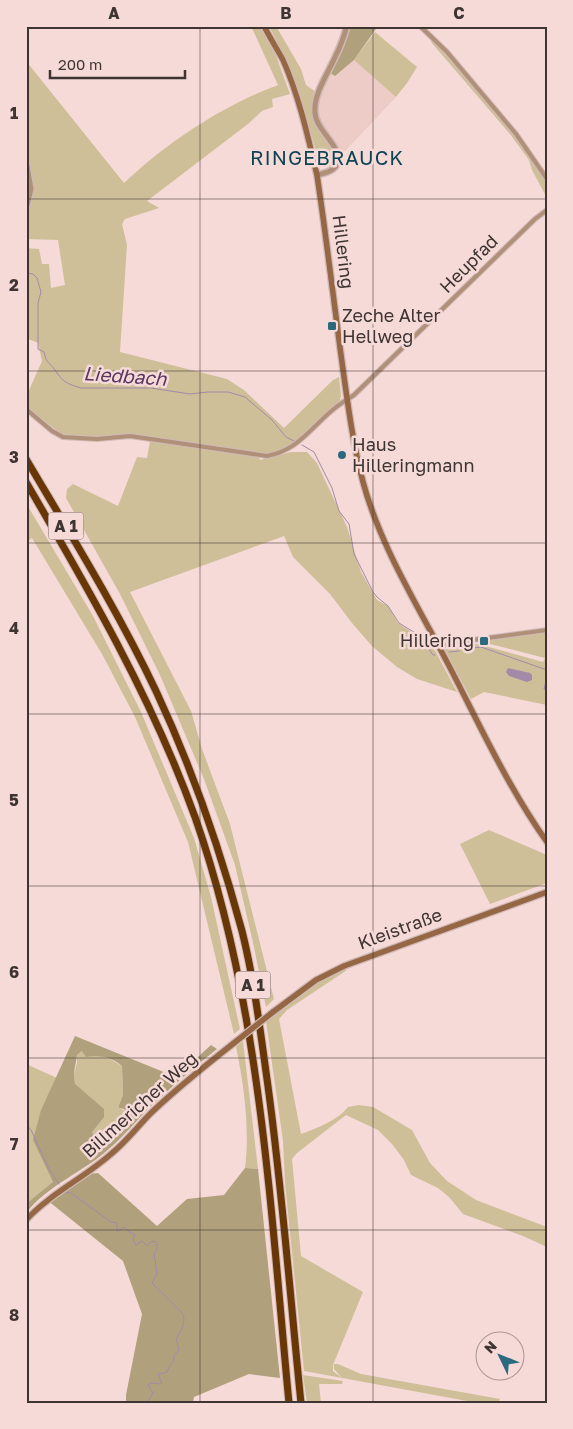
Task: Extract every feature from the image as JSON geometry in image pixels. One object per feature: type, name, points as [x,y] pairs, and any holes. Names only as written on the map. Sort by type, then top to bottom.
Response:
[{"type":"highway","name":"A 1","points":[[26,459],[105,593],[155,689],[192,776],[224,868],[242,932],[262,1038],[275,1137],[301,1403]]},
{"type":"highway","name":"A 1","points":[[26,482],[92,594],[144,694],[181,780],[212,872],[230,937],[251,1044],[263,1137],[289,1403]]},
{"type":"main road","name":"Hillering","points":[[264,26],[283,60],[297,100],[317,175],[355,448],[375,518],[391,555],[516,792],[547,842]]},
{"type":"main road","name":"Kleistraße","points":[[273,1012],[316,980],[344,966],[547,892]]},
{"type":"main road","name":"Billmericher Weg","points":[[26,1220],[47,1200],[112,1153],[178,1088],[273,1012]]},
{"type":"street","points":[[317,175],[331,170],[338,162],[335,150],[316,118],[315,108],[321,88],[347,26]]},
{"type":"street","points":[[420,26],[447,52],[516,134],[547,179]]},
{"type":"street","points":[[26,161],[31,189],[26,209]]},
{"type":"street","name":"Heupfad","points":[[26,410],[52,431],[63,437],[130,436],[267,456],[293,447],[334,408],[360,389],[535,219],[547,210]]},
{"type":"street","points":[[440,648],[450,643],[547,630]]},
{"type":"shaded area","points":[[251,26],[259,26],[275,53],[290,94],[272,99],[273,107],[262,111],[248,124],[147,201],[159,208],[125,219],[122,224],[127,245],[120,352],[227,379],[244,390],[284,428],[333,380],[339,377],[341,396],[339,403],[298,443],[267,456],[130,435],[64,436],[26,407],[26,397],[42,361],[38,343],[26,338],[26,248],[39,249],[42,264],[49,264],[51,288],[65,285],[58,240],[26,239],[26,214],[33,189],[26,157],[26,61],[124,183],[140,168],[196,126],[257,93],[278,85]]},
{"type":"shaded area","points":[[269,26],[276,26],[301,69],[306,85],[316,92],[313,111],[317,126],[336,155],[335,161],[327,167],[320,165],[301,99],[286,60]]},
{"type":"shaded area","points":[[350,26],[378,26],[354,60],[335,76],[330,73]]},
{"type":"shaded area","points":[[375,32],[417,67],[396,97],[354,60]]},
{"type":"shaded area","points":[[433,40],[515,135],[547,181],[547,198],[532,170],[529,160],[510,134],[431,42]]},
{"type":"shaded area","points":[[354,60],[396,97],[340,154],[320,124],[317,117],[317,104],[322,88],[330,73],[335,76]]},
{"type":"shaded area","points":[[150,441],[258,456],[260,460],[291,452],[307,452],[317,463],[347,527],[361,572],[377,600],[388,606],[398,623],[431,643],[457,692],[417,679],[397,667],[372,646],[330,594],[293,557],[284,536],[130,592],[191,711],[202,749],[230,824],[274,999],[266,1007],[235,865],[204,779],[160,675],[120,594],[66,498],[67,489],[73,484],[118,506],[137,457],[147,458]]},
{"type":"shaded area","points":[[26,503],[93,616],[141,712],[194,838],[211,897],[240,1029],[234,1034],[188,842],[135,717],[102,654],[32,538],[26,543]]},
{"type":"shaded area","points":[[547,632],[547,705],[484,692],[471,699],[445,650],[448,647],[478,644],[543,662],[545,658],[486,643],[486,640]]},
{"type":"shaded area","points":[[508,668],[530,673],[532,680],[527,682],[509,676],[506,672]]},
{"type":"shaded area","points":[[489,830],[547,855],[547,883],[490,904],[460,844]]},
{"type":"shaded area","points":[[345,967],[347,970],[287,1010],[279,1019],[301,1134],[333,1120],[348,1107],[359,1105],[373,1107],[412,1130],[430,1163],[447,1181],[476,1200],[547,1227],[547,1247],[463,1214],[449,1197],[438,1188],[411,1175],[404,1160],[378,1130],[346,1115],[292,1159],[301,1256],[363,1292],[333,1365],[333,1371],[342,1378],[304,1371],[285,1183],[283,1141],[266,1021],[304,992]]},
{"type":"shaded area","points":[[75,1036],[176,1077],[211,1045],[217,1049],[156,1101],[110,1148],[45,1194],[26,1213],[26,1204],[53,1182],[33,1140],[41,1110]],"holes":[[[82,1051],[86,1057],[106,1057],[122,1066],[123,1095],[119,1108],[125,1111],[110,1134],[100,1144],[92,1132],[104,1117],[104,1109],[75,1084],[74,1080],[77,1055]]]},
{"type":"shaded area","points":[[243,1041],[258,1169],[245,1168],[247,1139],[245,1108],[236,1047]]},
{"type":"shaded area","points":[[82,1051],[110,1059],[122,1066],[123,1095],[119,1108],[125,1111],[110,1134],[100,1144],[92,1132],[74,1084],[73,1078],[77,1055]]},
{"type":"shaded area","points":[[26,1064],[57,1078],[41,1110],[55,1186],[36,1200],[26,1213]]},
{"type":"shaded area","points":[[245,1168],[258,1169],[280,1378],[249,1374],[194,1397],[193,1403],[126,1403],[142,1314],[123,1261],[47,1200],[85,1174],[98,1173],[157,1226],[187,1199],[224,1195]]},
{"type":"shaded area","points":[[334,1364],[361,1374],[500,1399],[498,1403],[478,1403],[342,1378],[334,1369]]},
{"type":"shaded area","points":[[303,1375],[343,1381],[342,1384],[319,1384],[321,1403],[307,1403]]},
{"type":"waterway","name":"Liedbach","points":[[26,220],[28,214]]},
{"type":"waterway","name":"Liedbach","points":[[26,273],[33,274],[37,278],[41,292],[38,303],[38,349],[44,352],[48,362],[66,382],[81,388],[151,388],[190,394],[228,392],[245,397],[272,420],[286,437],[294,441]]},
{"type":"waterway","name":"Liedbach","points":[[302,445],[314,452],[332,488],[339,511],[349,524],[354,554],[373,592],[388,606],[399,623],[420,636],[433,655],[435,655]]},
{"type":"waterway","name":"Liedbach","points":[[466,649],[481,647],[547,670]]},
{"type":"waterway","name":"Liedbach","points":[[449,652],[459,651]]},
{"type":"waterway","name":"Liedbach","points":[[547,677],[544,689],[547,690]]},
{"type":"waterway","points":[[26,1124],[31,1130],[49,1169],[59,1184]]},
{"type":"waterway","points":[[66,1192],[71,1193],[111,1222],[117,1223],[117,1232],[124,1227],[135,1235],[133,1239],[136,1245],[142,1241],[147,1246],[155,1241],[157,1244],[157,1250],[154,1253],[157,1274],[152,1283],[183,1314],[184,1321],[176,1339],[179,1350],[174,1355],[174,1361],[167,1372],[158,1374],[162,1383],[151,1383],[148,1385],[153,1393],[147,1403]]},
{"type":"place","name":"Zeche Alter Hellweg","points":[[332,326]]},
{"type":"place","name":"Haus Hilleringmann","points":[[342,455]]},
{"type":"place","name":"Hillering","points":[[484,641]]},
{"type":"district","name":"RINGEBRAUCK","points":[[327,158]]}]
